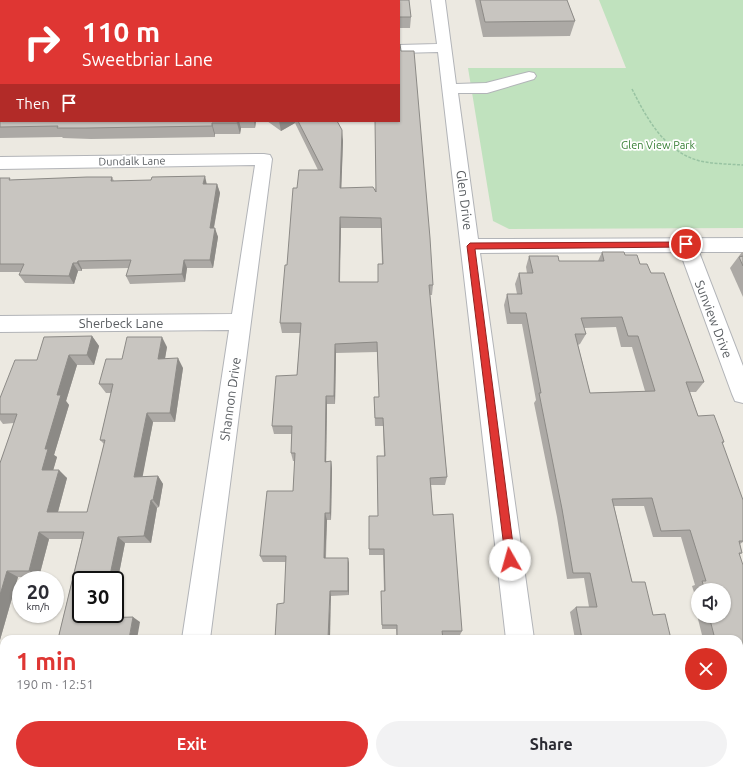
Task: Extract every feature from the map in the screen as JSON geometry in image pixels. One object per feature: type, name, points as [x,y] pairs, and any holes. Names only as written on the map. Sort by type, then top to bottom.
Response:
[{"type":"street","name":"Glen Drive","points":[[438,0],[519,635]]},
{"type":"street","points":[[400,49],[445,48]]},
{"type":"street","points":[[450,89],[487,88],[529,76]]},
{"type":"street","name":"Dundalk Lane","points":[[0,163],[264,159]]},
{"type":"street","name":"Shannon Drive","points":[[197,635],[264,159]]},
{"type":"street","name":"Sunview Drive","points":[[686,244],[743,394]]},
{"type":"street","points":[[470,246],[743,244]]},
{"type":"street","name":"Sherbeck Lane","points":[[0,324],[241,322]]},
{"type":"path","points":[[632,89],[649,123],[663,140],[677,152],[694,159],[712,163],[743,165]]},
{"type":"green space","name":"Glen View Park","points":[[599,0],[743,0],[743,228],[509,229],[493,221],[468,68],[626,68]]},
{"type":"building","points":[[400,0],[409,0],[411,17],[400,17]]},
{"type":"building","points":[[480,0],[567,0],[575,21],[485,22]]},
{"type":"building","points":[[400,44],[401,51],[414,51],[430,238],[433,285],[429,285],[447,477],[430,478],[433,515],[453,514],[462,631],[442,631],[442,635],[397,635],[397,625],[382,625],[381,591],[385,591],[384,549],[369,549],[369,516],[378,516],[377,456],[385,456],[383,418],[375,418],[374,397],[379,397],[377,342],[335,344],[334,396],[326,396],[325,462],[331,461],[330,513],[325,513],[324,558],[348,558],[348,591],[330,591],[328,635],[275,635],[277,604],[284,603],[286,556],[260,556],[267,491],[293,491],[295,453],[291,453],[292,426],[272,426],[276,376],[297,375],[301,323],[280,323],[285,265],[287,265],[293,188],[297,188],[299,170],[323,170],[299,122],[338,122],[342,130],[340,188],[373,187],[376,192],[375,122],[400,122]],"holes":[[[340,217],[381,218],[383,264],[378,264],[378,282],[339,282]]]},
{"type":"building","points":[[0,122],[238,122],[212,123],[212,126],[86,128],[57,128],[58,126],[0,127]]},
{"type":"building","points":[[205,176],[203,184],[217,184],[210,228],[215,228],[210,260],[184,260],[182,274],[126,276],[131,260],[78,261],[77,263],[73,263],[69,276],[19,275],[24,264],[0,264],[0,178],[10,178],[9,180],[112,177],[111,181],[151,180],[152,177]]},
{"type":"building","points":[[602,252],[624,252],[625,255],[637,255],[640,264],[647,264],[651,273],[664,273],[704,382],[686,382],[698,416],[714,415],[743,500],[743,541],[739,541],[742,553],[739,553],[743,565],[743,635],[714,635],[711,623],[731,623],[731,583],[703,583],[702,581],[706,581],[690,530],[661,531],[652,498],[612,499],[632,582],[645,582],[653,615],[665,614],[670,635],[581,635],[576,607],[597,607],[590,573],[573,573],[539,393],[541,393],[526,313],[510,313],[507,294],[522,294],[519,273],[533,273],[529,256],[558,256],[559,261],[604,261]],"holes":[[[622,317],[628,336],[638,336],[655,391],[590,393],[575,334],[586,334],[581,318]]]},
{"type":"building","points":[[743,256],[743,266],[739,257]]},
{"type":"building","points":[[92,336],[87,355],[69,355],[57,395],[61,395],[45,449],[48,449],[42,470],[59,470],[47,512],[87,512],[105,440],[100,440],[113,384],[99,384],[106,359],[122,359],[127,337],[162,337],[158,359],[178,358],[170,413],[147,413],[134,477],[158,476],[153,500],[151,500],[144,536],[118,537],[111,571],[75,571],[84,532],[39,532],[29,571],[7,571],[0,595],[0,463],[17,414],[0,414],[0,398],[15,360],[37,360],[44,337]]},
{"type":"building","points":[[72,581],[72,623],[124,623],[124,617],[133,617],[130,635],[59,635],[62,623],[64,623],[64,614]]},
{"type":"route","points":[[510,560],[470,246],[686,244]]}]
